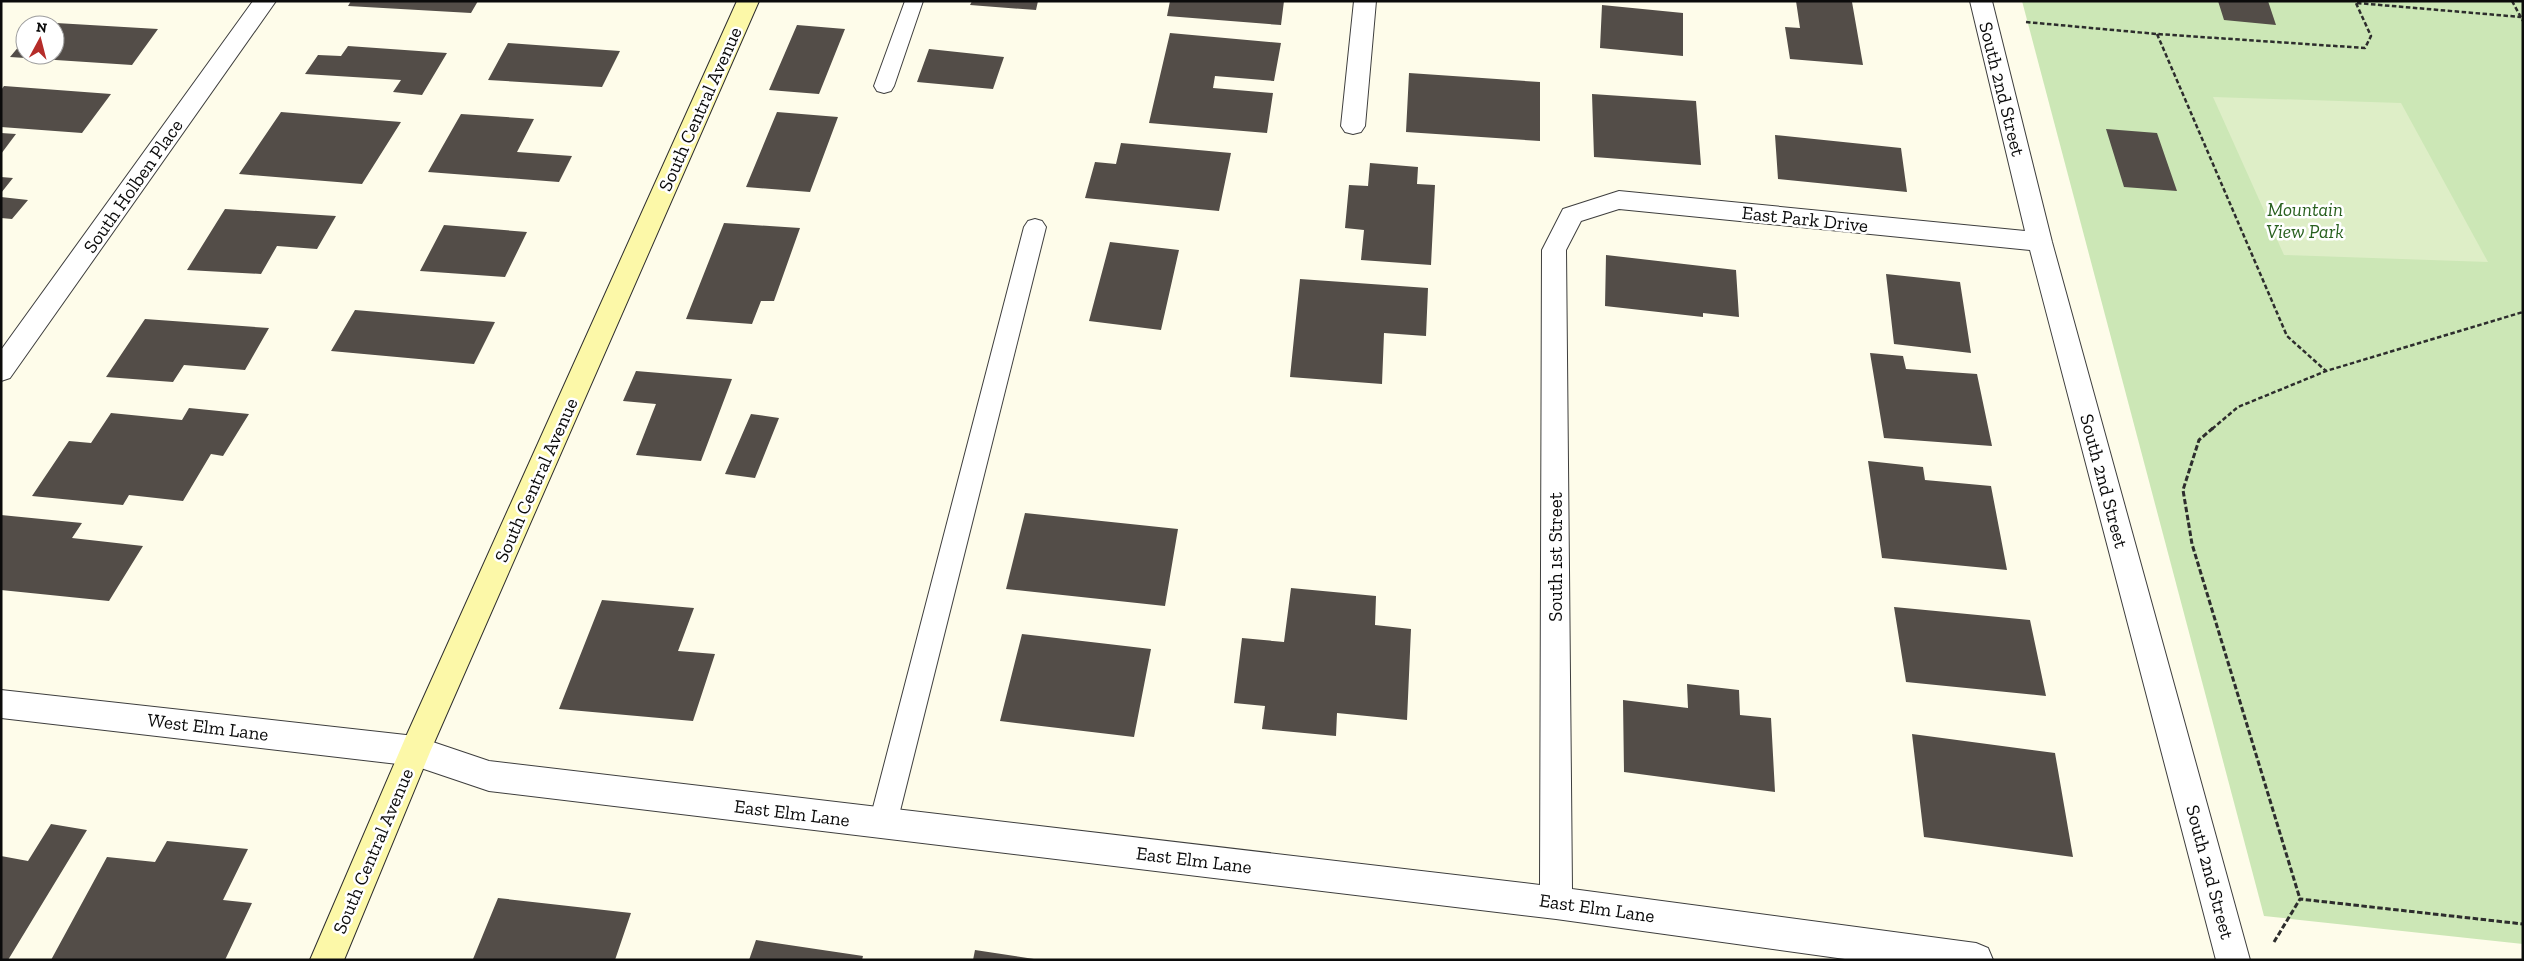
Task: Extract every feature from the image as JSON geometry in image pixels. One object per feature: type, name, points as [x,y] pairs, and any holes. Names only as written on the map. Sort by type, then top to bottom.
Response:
[{"type":"street","name":"South Holben Place","points":[[1,371],[265,1]]},
{"type":"street","name":"South Central Avenue","points":[[327,960],[415,751],[748,1]]},
{"type":"street","points":[[1353,126],[1365,1]]},
{"type":"street","name":"South 2nd Street","points":[[1983,10],[2040,242],[2233,960]]},
{"type":"street","name":"East Park Drive","points":[[1572,215],[1619,200],[2040,242]]},
{"type":"street","name":"South 1st Street","points":[[1556,903],[1554,250],[1572,215]]},
{"type":"street","name":"West Elm Lane","points":[[1,704],[415,751]]},
{"type":"street","name":"East Elm Lane","points":[[415,751],[489,776],[1556,903],[1976,960]]},
{"type":"lane","points":[[884,86],[914,1]]},
{"type":"lane","points":[[882,824],[1035,227]]},
{"type":"path","points":[[2512,1],[2522,19]]},
{"type":"path","points":[[2355,2],[2522,19]]},
{"type":"path","points":[[1983,10],[2157,34],[2365,48],[2371,36],[2355,2]]},
{"type":"path","points":[[2157,34],[2287,336],[2326,371]]},
{"type":"path","points":[[2273,943],[2300,899],[2192,544],[2184,490],[2199,440],[2238,407],[2326,371],[2523,312]]},
{"type":"path","points":[[2300,899],[2523,924]]},
{"type":"green space","name":"Mountain View Park","points":[[2022,1],[2523,1],[2523,944],[2264,916]]},
{"type":"green space","points":[[2213,97],[2401,103],[2488,262],[2284,255]]},
{"type":"building","points":[[351,1],[478,1],[471,13],[348,6]]},
{"type":"building","points":[[972,1],[1038,1],[1036,10],[970,5]]},
{"type":"building","points":[[1170,1],[1284,1],[1281,25],[1167,16]]},
{"type":"building","points":[[1796,1],[1852,2],[1863,65],[1790,59],[1785,27],[1800,28]]},
{"type":"building","points":[[2218,1],[2268,1],[2276,25],[2224,20]]},
{"type":"building","points":[[1602,5],[1683,13],[1683,56],[1600,48]]},
{"type":"building","points":[[65,24],[158,29],[132,65],[65,61]]},
{"type":"building","points":[[797,25],[845,29],[819,94],[769,90]]},
{"type":"building","points":[[1170,33],[1281,43],[1274,81],[1215,76],[1213,88],[1273,93],[1267,133],[1149,123]]},
{"type":"building","points":[[508,43],[620,51],[602,87],[488,80]]},
{"type":"building","points":[[348,46],[447,53],[422,95],[393,92],[401,80],[305,74],[318,55],[341,56]]},
{"type":"building","points":[[929,49],[1004,57],[993,89],[917,82]]},
{"type":"building","points":[[15,51],[15,57],[10,57]]},
{"type":"building","points":[[1409,73],[1540,82],[1540,141],[1406,132]]},
{"type":"building","points":[[4,86],[111,94],[82,133],[1,127],[1,90]]},
{"type":"building","points":[[1592,94],[1696,101],[1701,165],[1594,157]]},
{"type":"building","points":[[281,112],[401,122],[362,184],[239,174]]},
{"type":"building","points":[[777,112],[838,117],[810,192],[746,187]]},
{"type":"building","points":[[461,114],[534,119],[517,152],[572,156],[559,182],[428,172]]},
{"type":"building","points":[[2106,129],[2157,133],[2177,191],[2124,187]]},
{"type":"building","points":[[1,133],[16,134],[1,154]]},
{"type":"building","points":[[1775,135],[1901,148],[1907,192],[1778,179]]},
{"type":"building","points":[[1121,143],[1231,153],[1219,211],[1085,198],[1095,162],[1116,164]]},
{"type":"building","points":[[1370,163],[1418,167],[1417,184],[1435,185],[1431,265],[1361,260],[1364,230],[1345,228],[1349,185],[1368,186]]},
{"type":"building","points":[[1,177],[13,178],[1,193]]},
{"type":"building","points":[[1,197],[28,200],[12,219],[1,218]]},
{"type":"building","points":[[225,209],[336,216],[317,249],[277,246],[261,274],[187,270]]},
{"type":"building","points":[[724,223],[800,228],[774,301],[761,301],[752,324],[686,319]]},
{"type":"building","points":[[444,225],[527,232],[505,277],[420,271]]},
{"type":"building","points":[[1110,242],[1179,250],[1161,330],[1089,321]]},
{"type":"building","points":[[1606,255],[1736,270],[1739,317],[1703,313],[1703,317],[1605,306]]},
{"type":"building","points":[[1886,274],[1960,282],[1971,353],[1894,344]]},
{"type":"building","points":[[1300,279],[1428,288],[1426,336],[1384,333],[1382,384],[1290,377]]},
{"type":"building","points":[[355,310],[495,322],[474,364],[331,351]]},
{"type":"building","points":[[145,319],[269,328],[245,370],[184,365],[173,382],[106,377]]},
{"type":"building","points":[[1870,353],[1903,356],[1906,369],[1977,374],[1992,446],[1884,438]]},
{"type":"building","points":[[636,371],[732,379],[701,461],[636,455],[656,404],[623,401]]},
{"type":"building","points":[[189,408],[249,414],[223,456],[211,454],[183,501],[129,495],[123,505],[32,496],[69,441],[91,443],[111,413],[182,420]]},
{"type":"building","points":[[751,414],[779,418],[755,478],[725,474]]},
{"type":"building","points":[[1868,461],[1923,467],[1925,480],[1991,486],[2007,570],[1882,558]]},
{"type":"building","points":[[1025,513],[1178,529],[1165,606],[1006,589]]},
{"type":"building","points":[[1,515],[82,523],[72,538],[143,546],[109,601],[1,590]]},
{"type":"building","points":[[1291,588],[1376,596],[1375,625],[1411,629],[1407,720],[1337,713],[1336,736],[1262,729],[1265,706],[1234,703],[1242,638],[1284,642]]},
{"type":"building","points":[[602,600],[694,608],[678,651],[715,654],[693,721],[559,709]]},
{"type":"building","points":[[1894,607],[2030,620],[2046,696],[1906,682]]},
{"type":"building","points":[[1022,634],[1151,649],[1134,737],[1000,721]]},
{"type":"building","points":[[1687,684],[1739,690],[1740,715],[1771,718],[1775,792],[1624,772],[1623,700],[1688,708]]},
{"type":"building","points":[[1912,734],[2055,753],[2073,857],[1924,837]]},
{"type":"building","points":[[51,824],[87,830],[8,960],[1,960],[1,856],[28,861]]},
{"type":"building","points":[[167,841],[248,849],[223,900],[252,903],[225,960],[51,960],[107,857],[155,862]]},
{"type":"building","points":[[498,898],[631,913],[615,960],[473,959]]},
{"type":"building","points":[[756,940],[863,956],[862,960],[749,960]]},
{"type":"building","points":[[975,950],[1034,959],[1034,960],[973,960]]}]
